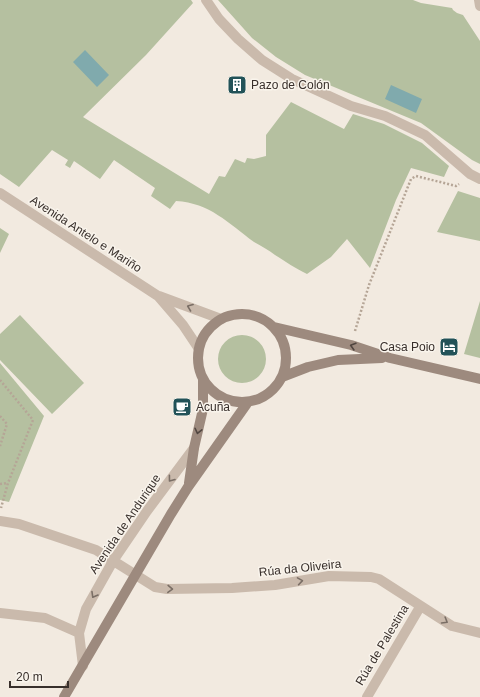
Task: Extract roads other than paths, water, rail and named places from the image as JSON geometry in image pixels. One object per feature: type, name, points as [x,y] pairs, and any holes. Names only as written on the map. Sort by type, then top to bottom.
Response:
[{"type":"main road","points":[[243,314],[260,318],[274,327],[281,336],[285,346],[286,367],[276,386],[268,394],[248,402],[237,402],[222,397],[208,387],[202,378],[198,359],[199,348],[206,331],[221,319],[232,315],[243,314]]},
{"type":"main road","points":[[274,327],[351,345],[390,358],[480,378]]},
{"type":"main road","points":[[282,377],[308,367],[338,360],[390,358]]},
{"type":"main road","points":[[188,487],[194,448],[203,408],[202,378]]},
{"type":"main road","points":[[64,697],[135,574],[188,487],[248,402]]},
{"type":"street","points":[[206,0],[219,19],[238,39],[262,60],[292,79],[351,106],[385,116],[425,135],[470,174],[480,179]]},
{"type":"street","points":[[479,0],[480,6]]},
{"type":"street","name":"Avenida Antelo e Mariño","points":[[0,193],[158,296],[221,319]]},
{"type":"street","name":"Avenida Antelo e Mariño","points":[[158,296],[183,325],[199,348]]},
{"type":"street","name":"Avenida de Andurique","points":[[83,666],[79,633],[86,609],[113,561],[147,511],[194,448]]},
{"type":"street","name":"Rúa da Oliveira","points":[[0,521],[19,524],[96,550],[155,587],[167,589],[232,588],[275,585],[329,576],[371,577],[378,579],[452,626],[480,632]]},
{"type":"street","name":"Rúa de Palestina","points":[[366,697],[420,607]]},
{"type":"street","points":[[0,613],[45,618],[79,633]]},
{"type":"water","points":[[85,50],[109,75],[97,87],[73,62]]},
{"type":"water","points":[[391,85],[422,99],[416,113],[385,99]]},
{"type":"place","name":"Pazo de Colón","points":[[237,85]]},
{"type":"place","name":"Casa Poio","points":[[449,347]]},
{"type":"place","name":"Acuña","points":[[182,407]]}]
